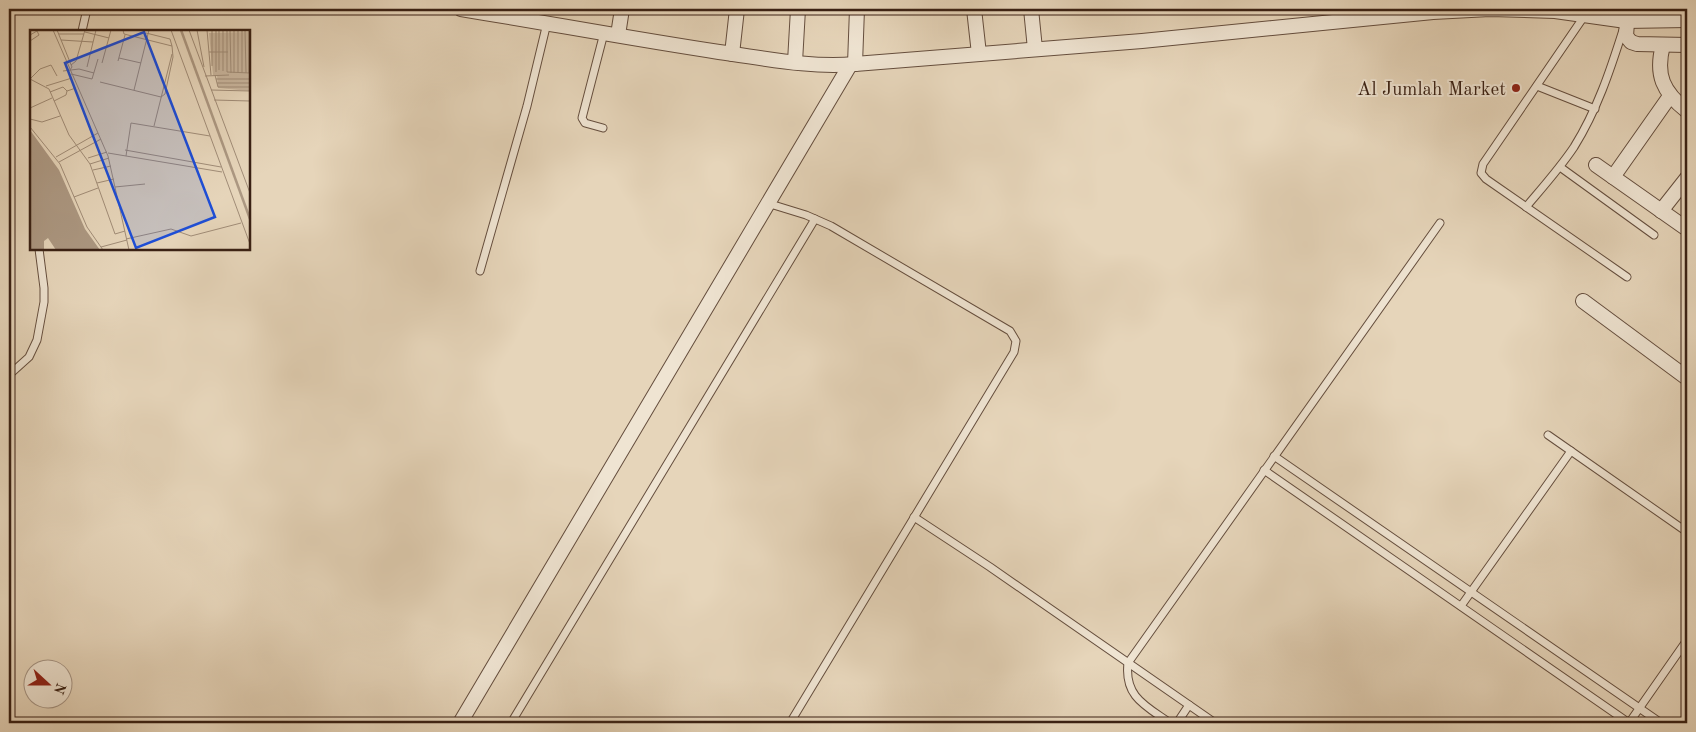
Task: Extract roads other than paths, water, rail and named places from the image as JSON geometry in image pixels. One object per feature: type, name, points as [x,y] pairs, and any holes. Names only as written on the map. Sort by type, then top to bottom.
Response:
[{"type":"street","points":[[461,9],[732,54],[795,62],[852,65],[1152,40],[1460,10],[1555,10],[1585,15],[1627,15],[1687,20]]},
{"type":"street","points":[[618,35],[622,9]]},
{"type":"street","points":[[732,54],[737,9]]},
{"type":"street","points":[[795,62],[798,9]]},
{"type":"street","points":[[460,723],[767,202],[852,65],[857,9]]},
{"type":"street","points":[[974,9],[979,54]]},
{"type":"street","points":[[1031,9],[1035,49]]},
{"type":"street","points":[[1627,15],[1626,36],[1631,42],[1640,45],[1687,45]]},
{"type":"street","points":[[1663,45],[1660,55],[1660,71],[1664,86],[1670,96],[1687,110]]},
{"type":"street","points":[[1613,177],[1670,96]]},
{"type":"street","points":[[1596,166],[1687,229]]},
{"type":"street","points":[[1661,211],[1687,178]]},
{"type":"street","points":[[1583,301],[1687,376]]},
{"type":"lane","points":[[82,30],[86,9]]},
{"type":"lane","points":[[1585,15],[1483,164],[1481,173],[1486,179],[1627,277]]},
{"type":"lane","points":[[1526,207],[1560,167],[1595,109],[1609,75],[1627,15]]},
{"type":"lane","points":[[480,271],[525,113],[547,23]]},
{"type":"lane","points":[[603,128],[585,123],[582,118],[604,33]]},
{"type":"lane","points":[[1537,86],[1595,109]]},
{"type":"lane","points":[[1560,167],[1654,235]]},
{"type":"lane","points":[[767,202],[831,226],[1010,331],[1016,341],[1014,352],[790,723]]},
{"type":"lane","points":[[511,723],[815,219]]},
{"type":"lane","points":[[1170,723],[1142,704],[1134,696],[1126,674],[1128,663],[1440,223]]},
{"type":"lane","points":[[9,376],[29,357],[39,332],[44,302],[39,250]]},
{"type":"lane","points":[[1548,435],[1687,532]]},
{"type":"lane","points":[[1461,606],[1571,451]]},
{"type":"lane","points":[[1274,456],[1661,723]]},
{"type":"lane","points":[[1264,470],[1629,723],[1687,640]]},
{"type":"lane","points":[[914,517],[990,567],[1215,723]]},
{"type":"lane","points":[[1177,723],[1189,706]]},
{"type":"place","name":"Al Jumlah Market","points":[[1516,88]]}]
